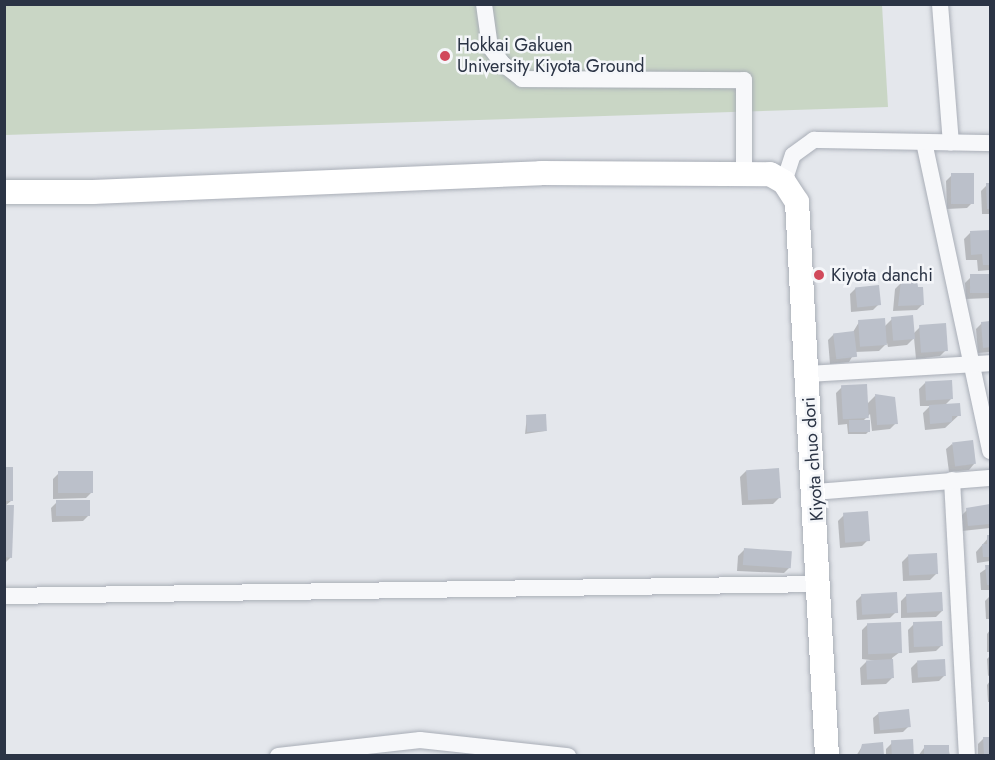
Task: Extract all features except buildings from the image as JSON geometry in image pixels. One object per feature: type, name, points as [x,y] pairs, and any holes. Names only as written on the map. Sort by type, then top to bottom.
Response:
[{"type":"street","points":[[484,4],[490,47],[502,64],[522,79],[744,80],[744,174]]},
{"type":"street","points":[[940,4],[951,143]]},
{"type":"street","points":[[4,192],[93,192],[541,172],[744,174],[777,178],[793,155],[814,140],[990,143]]},
{"type":"street","points":[[924,142],[982,363],[990,451]]},
{"type":"street","name":"Kiyota chuo dori","points":[[777,178],[797,202],[821,584],[827,756]]},
{"type":"street","points":[[807,374],[982,363]]},
{"type":"street","points":[[815,492],[990,478]]},
{"type":"street","points":[[952,480],[967,756]]},
{"type":"street","points":[[4,596],[821,584]]},
{"type":"street","points":[[278,756],[338,752],[420,740],[460,749],[568,756]]},
{"type":"green space","name":"Hokkai Gakuen University Kiyota Ground","points":[[4,5],[882,5],[888,107],[5,135]]},
{"type":"place","name":"Hokkai Gakuen University Kiyota Ground","points":[[445,56]]},
{"type":"place","name":"Kiyota danchi","points":[[819,275]]}]
